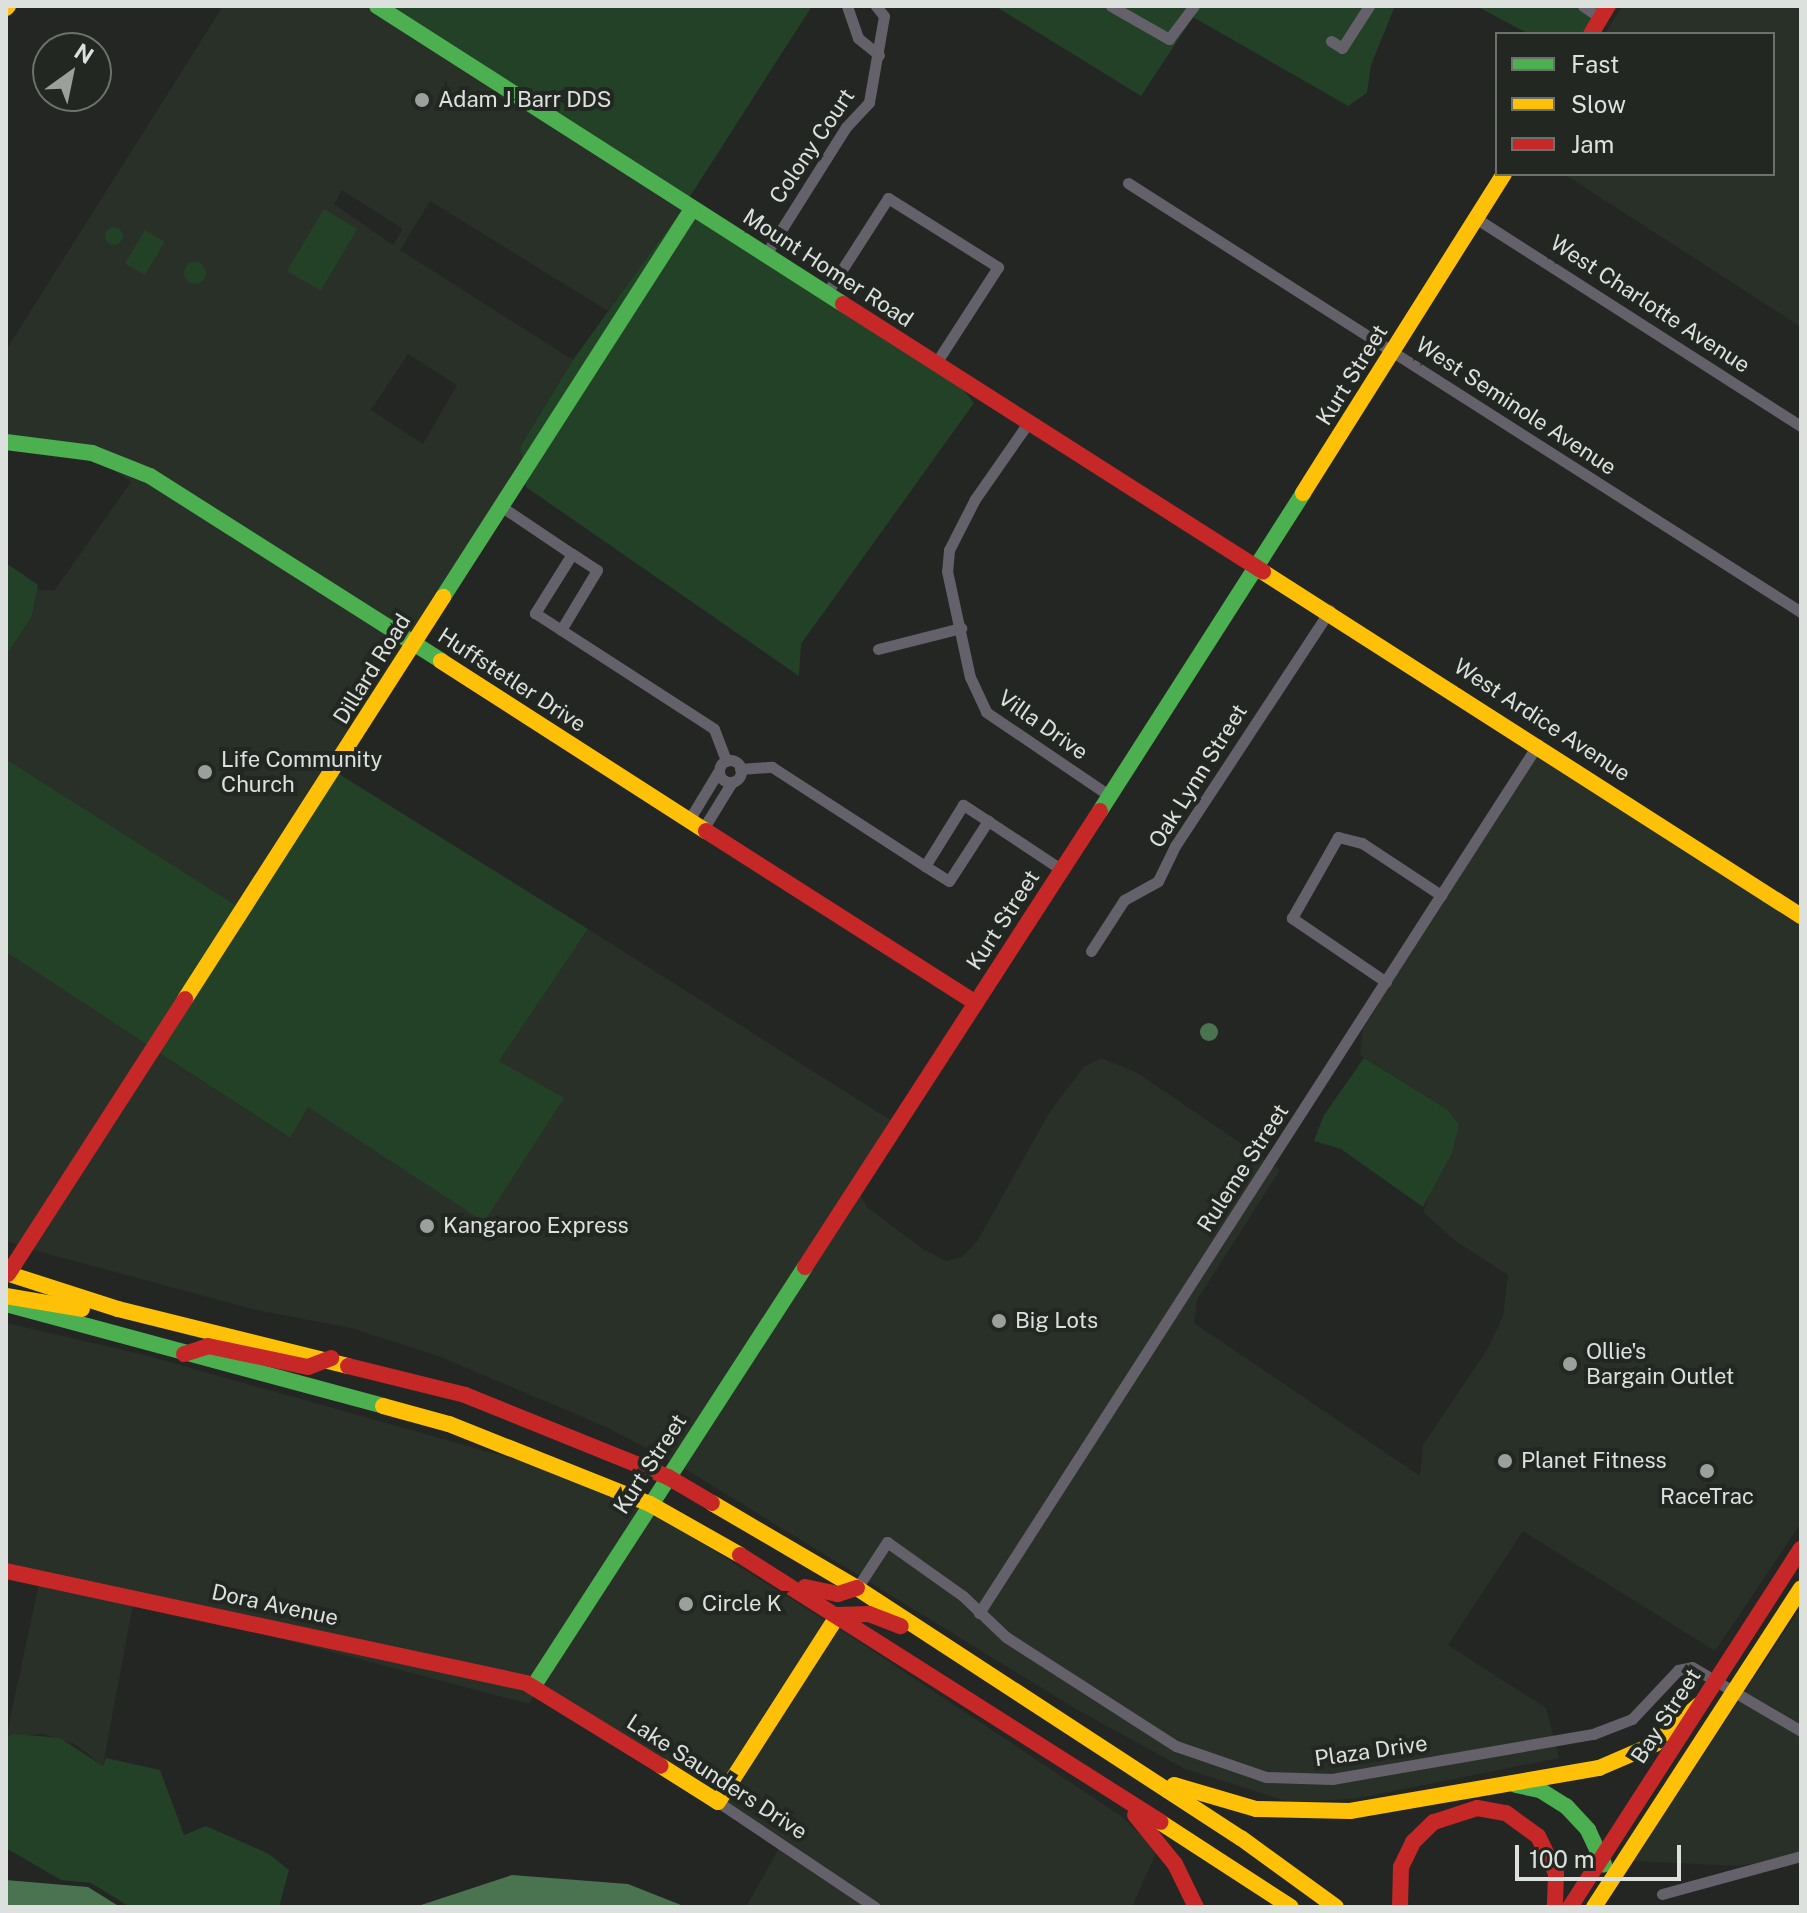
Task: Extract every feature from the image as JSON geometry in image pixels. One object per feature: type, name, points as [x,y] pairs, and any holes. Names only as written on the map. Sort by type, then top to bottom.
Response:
[{"type":"street","name":"Mount Homer Road","points":[[377,6],[1028,423],[1257,564]]},
{"type":"street","points":[[847,6],[858,38],[879,55]]},
{"type":"street","name":"Colony Court","points":[[766,254],[846,127],[869,102],[884,16],[876,6]]},
{"type":"street","points":[[1111,6],[1169,39],[1194,6]]},
{"type":"street","points":[[1331,41],[1342,48],[1369,6]]},
{"type":"street","points":[[1583,6],[1605,12],[1592,32]]},
{"type":"street","name":"Kurt Street","points":[[533,1687],[1110,796],[1503,176]]},
{"type":"street","name":"West Seminole Avenue","points":[[1128,183],[1801,612]]},
{"type":"street","points":[[827,293],[888,198],[998,267],[936,363]]},
{"type":"street","name":"Dillard Road","points":[[7,1274],[693,208]]},
{"type":"street","name":"West Charlotte Avenue","points":[[1477,219],[1801,426]]},
{"type":"street","name":"Villa Drive","points":[[1028,423],[975,499],[949,550],[947,571],[973,690],[986,712],[1110,796]]},
{"type":"street","name":"Huffstetler Drive","points":[[6,442],[92,453],[150,476],[414,644],[701,817],[976,1003]]},
{"type":"street","points":[[502,507],[597,570],[561,630]]},
{"type":"street","points":[[572,554],[535,613],[714,729],[726,761],[718,772],[701,817]]},
{"type":"street","name":"West Ardice Avenue","points":[[1257,564],[1801,916]]},
{"type":"street","name":"Oak Lynn Street","points":[[1091,951],[1124,900],[1158,881],[1175,846],[1330,610]]},
{"type":"street","points":[[878,649],[961,628]]},
{"type":"street","name":"Ruleme Street","points":[[979,1613],[1538,744]]},
{"type":"street","points":[[723,748],[746,768]]},
{"type":"street","points":[[726,761],[746,768],[772,767],[949,881],[988,821]]},
{"type":"street","points":[[701,817],[746,768]]},
{"type":"street","points":[[718,772],[732,782]]},
{"type":"street","points":[[925,866],[963,805],[1062,870]]},
{"type":"street","points":[[1386,982],[1292,918],[1338,837],[1362,843],[1441,895]]},
{"type":"street","points":[[7,1274],[118,1309],[331,1358],[505,1409],[668,1477],[857,1588],[1137,1770],[1336,1907]]},
{"type":"street","points":[[6,1296],[19,1294],[102,1315],[118,1309]]},
{"type":"street","points":[[6,1304],[449,1424],[650,1504],[776,1575],[1291,1907]]},
{"type":"street","points":[[184,1354],[208,1346],[308,1367],[331,1358]]},
{"type":"street","name":"Plaza Drive","points":[[857,1588],[887,1542],[927,1567],[1006,1637],[1184,1751],[1240,1771],[1291,1780],[1332,1779],[1593,1734],[1632,1719],[1678,1670],[1701,1668],[1801,1731]]},
{"type":"street","name":"Bay Street","points":[[1570,1907],[1801,1549]]},
{"type":"street","name":"Dora Avenue","points":[[6,1571],[499,1675],[533,1687]]},
{"type":"street","points":[[776,1575],[818,1592],[838,1594],[857,1588]]},
{"type":"street","name":"Bay Street","points":[[1594,1907],[1801,1588]]},
{"type":"street","points":[[838,1615],[869,1614],[934,1639]]},
{"type":"street","points":[[718,1802],[838,1615]]},
{"type":"street","name":"Lake Saunders Drive","points":[[533,1687],[718,1802],[875,1907]]},
{"type":"street","points":[[1137,1770],[1225,1803],[1289,1813],[1350,1811],[1619,1761],[1655,1744],[1699,1705]]},
{"type":"street","points":[[1505,1784],[1540,1790],[1566,1806],[1588,1830],[1610,1882],[1603,1907]]},
{"type":"street","points":[[1120,1798],[1167,1854],[1196,1907]]},
{"type":"street","points":[[1400,1907],[1401,1867],[1413,1842],[1434,1822],[1477,1808],[1506,1813],[1538,1836],[1556,1873],[1555,1907]]},
{"type":"street","points":[[1662,1894],[1801,1856]]},
{"type":"shaded area","points":[[223,6],[365,6],[682,209],[608,311],[430,201],[400,250],[573,360],[520,447],[523,464],[413,635],[153,470],[6,436],[6,350]],"holes":[[[342,190],[403,229],[393,245],[334,204]],[[408,354],[457,385],[423,444],[371,410]]]},
{"type":"shaded area","points":[[389,6],[812,6],[689,198]]},
{"type":"shaded area","points":[[995,6],[1395,6],[1371,65],[1367,93],[1348,106],[1193,17],[1141,96]]},
{"type":"shaded area","points":[[1476,6],[1602,6],[1586,32],[1525,32]]},
{"type":"shaded area","points":[[1622,6],[1801,6],[1801,327],[1567,176],[1775,176],[1775,32],[1606,32]]},
{"type":"shaded area","points":[[324,209],[357,229],[320,291],[287,271]]},
{"type":"shaded area","points":[[682,209],[685,210],[523,464],[520,447],[573,360]]},
{"type":"shaded area","points":[[694,217],[962,388],[974,403],[801,644],[799,676],[526,487],[525,481]]},
{"type":"shaded area","points":[[114,227],[123,236],[114,245],[105,236]]},
{"type":"shaded area","points":[[145,230],[165,242],[145,275],[125,263]]},
{"type":"shaded area","points":[[195,262],[203,265],[206,273],[203,281],[195,284],[187,281],[184,273],[187,265]]},
{"type":"shaded area","points":[[105,464],[136,476],[406,646],[240,908],[6,759],[6,656],[32,616],[37,589],[54,591],[131,482]]},
{"type":"shaded area","points":[[6,563],[38,585],[32,616],[6,656]]},
{"type":"shaded area","points":[[1531,754],[1557,766],[1801,923],[1801,1523],[1715,1651],[1523,1531],[1448,1645],[1546,1708],[1559,1758],[1354,1799],[1289,1802],[1185,1769],[1076,1709],[682,1467],[859,1194],[868,1208],[923,1249],[946,1261],[962,1257],[978,1240],[1049,1113],[1084,1067],[1101,1058],[1136,1072],[1280,1170],[1197,1300],[1194,1323],[1420,1476],[1423,1445],[1487,1350],[1503,1316],[1508,1275],[1454,1240],[1423,1212],[1436,1179],[1447,1109],[1360,1055],[1363,1029]]},
{"type":"shaded area","points":[[6,759],[240,908],[149,1046],[6,952]]},
{"type":"shaded area","points":[[339,774],[588,929],[499,1061],[564,1098],[484,1222],[308,1107],[290,1138],[158,1052]]},
{"type":"shaded area","points":[[588,929],[892,1121],[671,1461],[604,1426],[438,1356],[351,1328],[252,1309],[30,1249],[158,1052],[289,1138],[308,1106],[484,1222],[498,1062]]},
{"type":"shaded area","points":[[6,952],[149,1046],[19,1245],[6,1241]]},
{"type":"shaded area","points":[[1209,1023],[1218,1032],[1209,1041],[1200,1032]]},
{"type":"shaded area","points":[[1364,1058],[1447,1109],[1459,1125],[1452,1153],[1423,1207],[1341,1149],[1314,1141],[1324,1115]]},
{"type":"shaded area","points":[[6,1323],[141,1354],[556,1471],[642,1507],[532,1679],[6,1565]]},
{"type":"shaded area","points":[[652,1512],[828,1622],[719,1795],[544,1685]]},
{"type":"shaded area","points":[[39,1584],[133,1604],[103,1766],[75,1744],[43,1734],[6,1737]]},
{"type":"shaded area","points":[[1801,1607],[1801,1855],[1738,1866],[1633,1861]]},
{"type":"shaded area","points":[[219,1622],[523,1689],[535,1695],[529,1704]]},
{"type":"shaded area","points":[[837,1627],[1121,1816],[1157,1851],[1132,1907],[746,1907],[782,1843],[724,1804]]},
{"type":"shaded area","points":[[14,1734],[60,1738],[103,1766],[106,1758],[160,1770],[184,1835],[206,1826],[269,1854],[289,1870],[279,1907],[130,1907],[91,1883],[61,1880],[6,1848],[6,1737]]},
{"type":"shaded area","points":[[512,1875],[628,1884],[686,1907],[415,1907]]},
{"type":"shaded area","points":[[6,1880],[88,1887],[120,1907],[6,1907]]},
{"type":"traffic: fast","points":[[377,6],[843,304]]},
{"type":"traffic: fast","points":[[443,597],[693,208]]},
{"type":"traffic: fast","points":[[6,442],[92,453],[150,476],[441,661]]},
{"type":"traffic: fast","points":[[1100,811],[1303,493]]},
{"type":"traffic: fast","points":[[533,1687],[805,1267]]},
{"type":"traffic: fast","points":[[6,1304],[383,1406]]},
{"type":"traffic: fast","points":[[1516,1785],[1540,1790],[1566,1806],[1588,1830],[1604,1865]]},
{"type":"traffic: slow","points":[[1303,493],[1503,176]]},
{"type":"traffic: slow","points":[[1263,572],[1801,916]]},
{"type":"traffic: slow","points":[[185,999],[443,597]]},
{"type":"traffic: slow","points":[[441,661],[706,831]]},
{"type":"traffic: slow","points":[[6,1273],[118,1309],[348,1366]]},
{"type":"traffic: slow","points":[[6,1296],[82,1309]]},
{"type":"traffic: slow","points":[[383,1406],[449,1424],[650,1504],[740,1555]]},
{"type":"traffic: slow","points":[[712,1503],[857,1588],[1241,1838],[1336,1907]]},
{"type":"traffic: slow","points":[[1594,1907],[1801,1588]]},
{"type":"traffic: slow","points":[[661,1766],[718,1802],[838,1615]]},
{"type":"traffic: slow","points":[[1174,1785],[1256,1809],[1350,1811],[1599,1768],[1655,1744],[1699,1705]]},
{"type":"traffic: slow","points":[[1160,1822],[1291,1907]]},
{"type":"traffic: jam","points":[[1592,32],[1608,6]]},
{"type":"traffic: jam","points":[[843,304],[1263,572]]},
{"type":"traffic: jam","points":[[805,1267],[1100,811]]},
{"type":"traffic: jam","points":[[706,831],[976,1003]]},
{"type":"traffic: jam","points":[[8,1274],[185,999]]},
{"type":"traffic: jam","points":[[184,1354],[208,1346],[308,1367],[331,1358]]},
{"type":"traffic: jam","points":[[348,1366],[465,1395],[668,1477],[712,1503]]},
{"type":"traffic: jam","points":[[1570,1907],[1801,1549]]},
{"type":"traffic: jam","points":[[740,1555],[1160,1822]]},
{"type":"traffic: jam","points":[[6,1571],[526,1683],[661,1766]]},
{"type":"traffic: jam","points":[[805,1587],[838,1594],[857,1588]]},
{"type":"traffic: jam","points":[[838,1615],[869,1614],[901,1626]]},
{"type":"traffic: jam","points":[[1400,1907],[1401,1867],[1413,1842],[1434,1822],[1477,1808],[1506,1813],[1538,1836],[1556,1873],[1555,1907]]},
{"type":"traffic: jam","points":[[1135,1815],[1175,1864],[1196,1907]]},
{"type":"place","name":"Adam J Barr DDS","points":[[422,100]]},
{"type":"place","name":"Life Community Church","points":[[205,772]]},
{"type":"place","name":"Kangaroo Express","points":[[427,1226]]},
{"type":"place","name":"Big Lots","points":[[999,1321]]},
{"type":"place","name":"Ollie's Bargain Outlet","points":[[1570,1364]]},
{"type":"place","name":"Planet Fitness","points":[[1505,1461]]},
{"type":"place","name":"RaceTrac","points":[[1707,1471]]},
{"type":"place","name":"Circle K","points":[[686,1604]]}]
